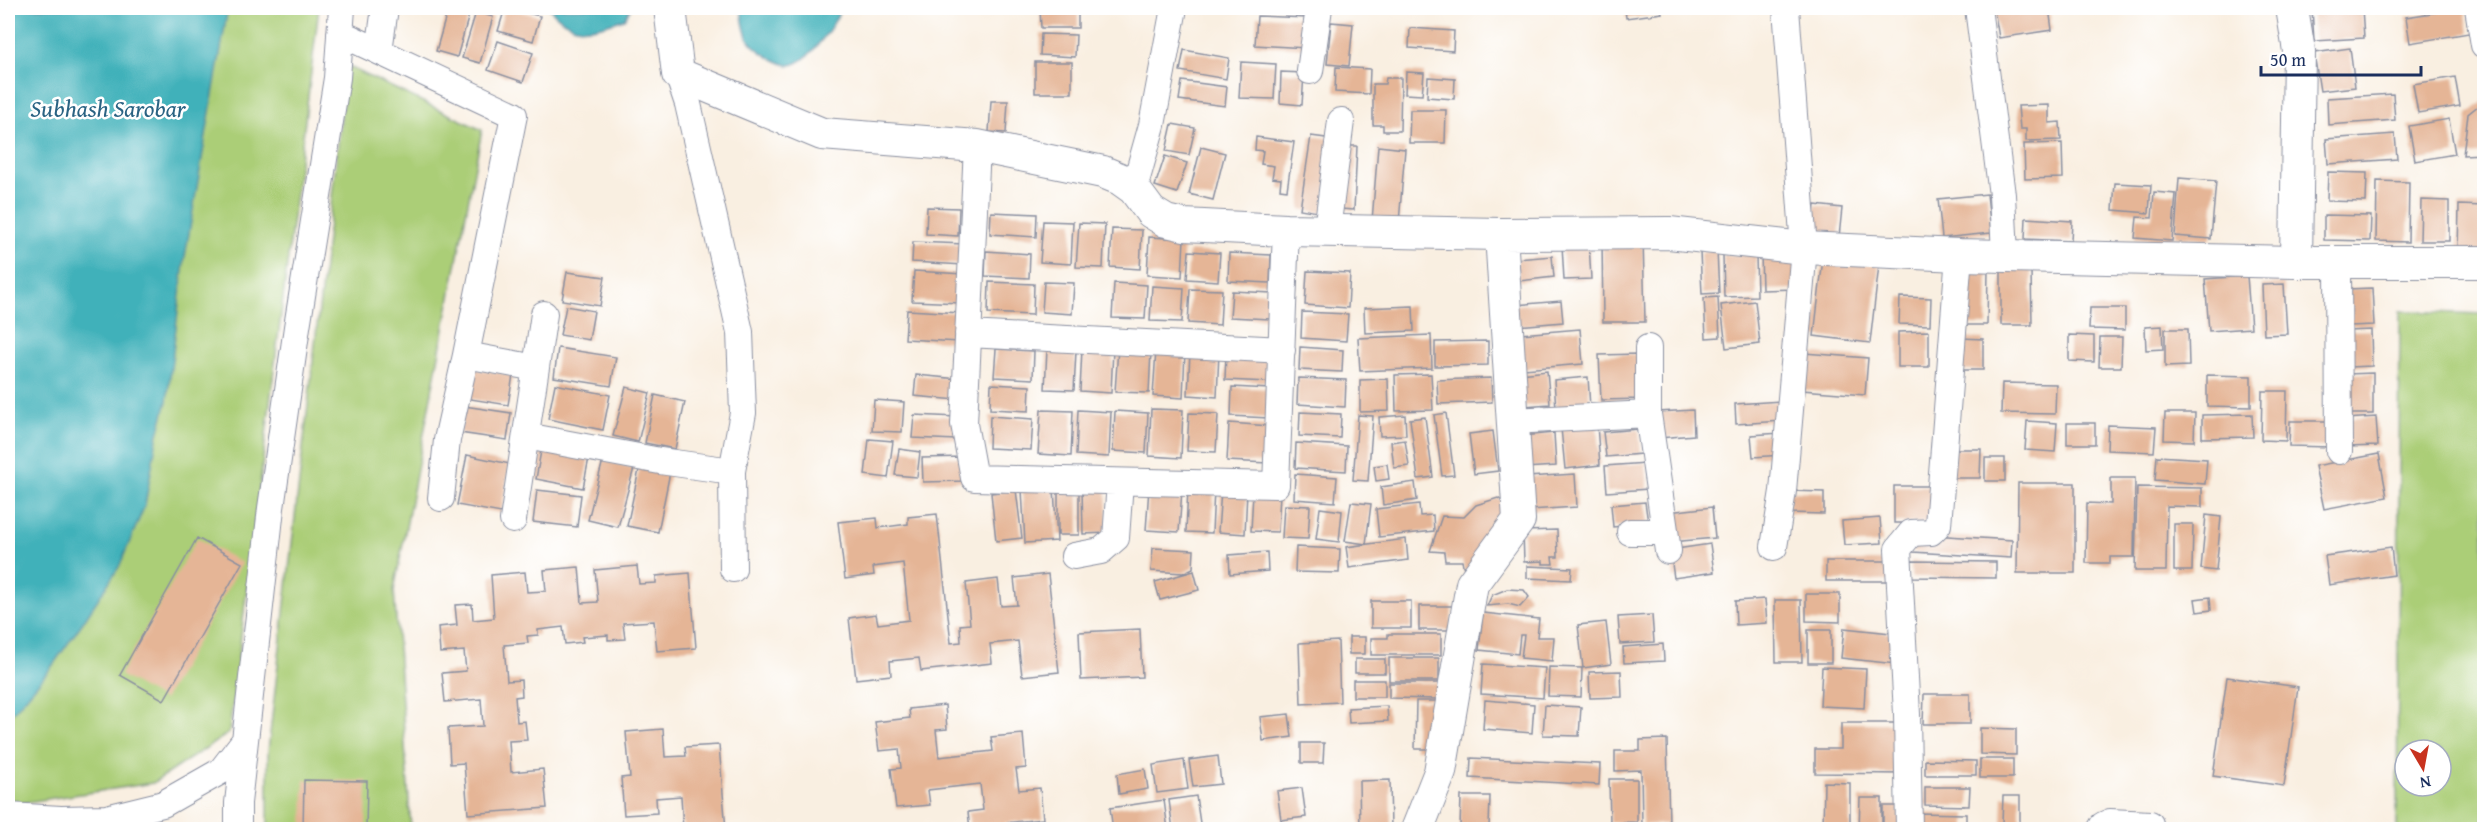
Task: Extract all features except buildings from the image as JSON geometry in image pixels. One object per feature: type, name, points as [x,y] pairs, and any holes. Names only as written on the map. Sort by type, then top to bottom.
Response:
[{"type":"street","points":[[238,830],[238,803],[273,497],[297,327],[337,78],[342,8]]},
{"type":"street","points":[[379,51],[385,8]]},
{"type":"street","points":[[670,8],[678,74],[688,104],[740,332],[743,413],[732,471],[733,570]]},
{"type":"street","points":[[1134,189],[1152,125],[1174,8]]},
{"type":"street","points":[[1310,71],[1319,8]]},
{"type":"street","points":[[1774,547],[1783,492],[1804,248],[1786,8]]},
{"type":"street","points":[[1977,8],[2002,195],[2005,254]]},
{"type":"street","points":[[2292,8],[2299,51],[2296,262]]},
{"type":"street","points":[[2478,8],[2484,45]]},
{"type":"street","points":[[340,33],[514,115],[447,440],[441,498]]},
{"type":"street","points":[[678,74],[822,134],[977,146],[1103,172],[1120,179],[1134,189],[1150,212],[1166,221],[1184,225],[1286,230],[1501,234],[1669,233],[1804,248],[1959,255],[2005,254],[2296,262],[2484,262]]},
{"type":"street","points":[[1327,230],[1341,121]]},
{"type":"street","points":[[977,146],[964,423],[974,478],[1276,485],[1286,230]]},
{"type":"street","points":[[1417,830],[1440,772],[1472,584],[1519,520],[1501,234]]},
{"type":"street","points":[[1909,830],[1907,714],[1898,549],[1911,533],[1931,532],[1938,525],[1959,255]]},
{"type":"street","points":[[2338,262],[2339,452]]},
{"type":"street","points":[[513,520],[544,314]]},
{"type":"street","points":[[968,334],[1282,350]]},
{"type":"street","points":[[1630,531],[1666,541],[1648,414],[1648,348]]},
{"type":"street","points":[[466,355],[536,368]]},
{"type":"street","points":[[1513,421],[1648,414]]},
{"type":"street","points":[[526,436],[660,461],[732,471]]},
{"type":"street","points":[[1074,556],[1101,551],[1116,538],[1120,482]]},
{"type":"street","points":[[8,816],[61,819],[106,818],[163,804],[221,771],[245,740]]},
{"type":"street","points":[[2100,830],[2103,825],[2110,822],[2150,824]]},
{"type":"green space","points":[[8,8],[319,8],[229,733],[153,783],[8,805]]},
{"type":"green space","points":[[347,66],[482,130],[394,590],[411,829],[268,830],[268,751]]},
{"type":"green space","points":[[2400,311],[2484,314],[2484,829],[2397,829],[2397,798],[2453,798],[2453,738],[2398,738]]},
{"type":"water","name":"Subhash Sarobar","points":[[8,8],[228,8],[184,262],[167,401],[157,438],[145,505],[119,567],[50,669],[8,716]]},
{"type":"water","points":[[549,8],[631,8],[624,19],[602,26],[584,28],[567,23]]},
{"type":"water","points":[[741,8],[841,8],[827,33],[813,50],[797,63],[790,65],[769,57],[750,42],[745,31]]}]
